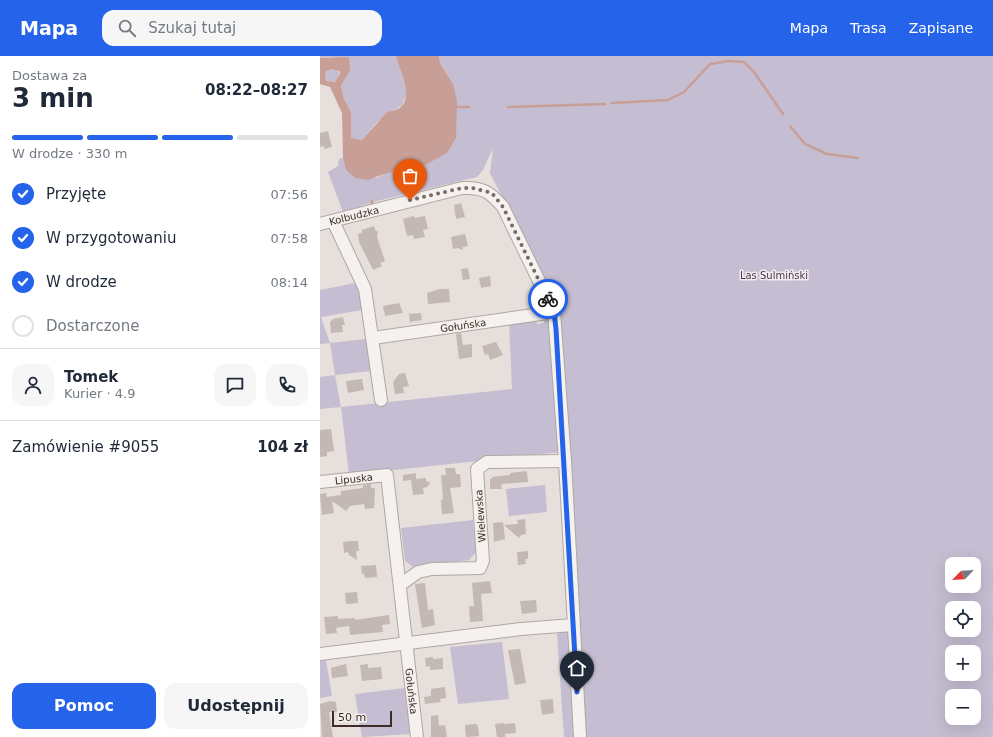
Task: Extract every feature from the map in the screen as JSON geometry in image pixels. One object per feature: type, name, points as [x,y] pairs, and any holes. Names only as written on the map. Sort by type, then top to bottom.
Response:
[{"type":"street","name":"Kolbudzka","points":[[320,224],[462,188],[472,188],[492,193],[503,207],[554,312]]},
{"type":"street","points":[[333,221],[365,289],[381,400]]},
{"type":"street","points":[[554,312],[565,461],[580,737]]},
{"type":"street","name":"Gołuńska","points":[[373,338],[554,312]]},
{"type":"street","name":"Wielewska","points":[[400,585],[418,572],[432,568],[480,568],[483,561],[477,469],[481,465],[487,462],[565,461]]},
{"type":"street","name":"Gołuńska","points":[[387,475],[417,737]]},
{"type":"street","name":"Lipuska","points":[[320,482],[387,475]]},
{"type":"street","points":[[320,654],[406,645],[521,629],[573,625]]},
{"type":"green space","points":[[320,56],[396,56],[407,93],[402,105],[377,122],[362,140],[351,139],[351,112],[344,99],[341,86],[350,70],[332,57],[320,58]]},
{"type":"green space","name":"Las Sulmiński","points":[[439,56],[993,56],[993,737],[564,737],[557,634],[576,628],[558,308],[490,173],[493,148],[483,170],[477,177],[377,201],[343,212],[328,172],[338,166],[339,159],[343,158],[346,170],[377,178],[384,174],[453,84],[440,63]]},
{"type":"green space","points":[[329,68],[335,68],[339,72],[339,78],[335,82],[329,82],[325,78],[325,72]]},
{"type":"green space","points":[[355,283],[359,292],[362,310],[321,317],[330,343],[320,344],[320,290]]},
{"type":"green space","points":[[549,316],[561,452],[349,475],[341,407],[512,389],[509,321],[536,318],[537,324],[544,323],[544,317]]},
{"type":"green space","points":[[366,339],[371,371],[335,375],[330,343]]},
{"type":"green space","points":[[335,375],[341,407],[320,409],[320,377]]},
{"type":"green space","points":[[545,485],[547,512],[509,516],[506,489]]},
{"type":"green space","points":[[473,520],[476,552],[469,560],[413,567],[405,561],[401,528]]},
{"type":"green space","points":[[502,642],[509,699],[458,704],[450,647]]},
{"type":"green space","points":[[326,660],[332,696],[320,698],[320,661]]},
{"type":"green space","points":[[405,688],[410,734],[362,737],[355,694]]},
{"type":"shaded area","points":[[396,56],[439,56],[440,63],[453,84],[457,100],[456,138],[447,153],[425,165],[384,174],[368,180],[355,178],[346,170],[343,158],[342,113],[330,87],[320,84],[320,58],[349,57],[350,70],[341,86],[344,99],[351,112],[351,138],[362,140],[387,112],[397,109],[403,104],[406,98],[404,81]],"holes":[[[332,69],[339,71],[340,74],[335,82],[327,81],[325,77],[326,71]]]},
{"type":"building","points":[[328,131],[332,147],[324,149],[324,146],[320,147],[320,133]]},
{"type":"building","points":[[461,203],[465,217],[456,219],[454,205]]},
{"type":"building","points":[[414,216],[415,218],[425,216],[428,229],[423,230],[425,237],[414,239],[413,235],[407,236],[403,219]]},
{"type":"building","points":[[374,226],[375,230],[378,232],[377,237],[385,261],[380,263],[382,266],[373,270],[359,242],[358,234],[362,233],[362,230]]},
{"type":"building","points":[[465,234],[468,246],[463,247],[462,250],[458,248],[453,249],[451,237]]},
{"type":"building","points":[[468,268],[470,279],[463,280],[461,269]]},
{"type":"building","points":[[490,276],[491,286],[481,288],[479,278]]},
{"type":"building","points":[[440,289],[449,289],[450,302],[428,304],[427,293]]},
{"type":"building","points":[[399,303],[403,313],[385,316],[383,306]]},
{"type":"building","points":[[421,313],[422,320],[410,322],[409,314]]},
{"type":"building","points":[[343,317],[345,325],[342,325],[343,332],[331,333],[330,322],[333,319]]},
{"type":"building","points":[[461,333],[463,345],[472,344],[472,357],[459,359],[456,334]]},
{"type":"building","points":[[496,342],[503,355],[490,360],[488,354],[485,355],[482,346]]},
{"type":"building","points":[[405,373],[409,386],[403,387],[404,393],[395,394],[393,382],[399,374]]},
{"type":"building","points":[[362,379],[364,390],[348,393],[346,381]]},
{"type":"building","points":[[331,429],[334,451],[327,452],[327,456],[320,457],[320,430]]},
{"type":"building","points":[[445,468],[455,468],[456,474],[460,474],[461,487],[450,488],[454,513],[442,514],[441,500],[443,499],[441,475],[446,475]]},
{"type":"building","points":[[527,471],[528,482],[501,484],[502,489],[490,489],[490,479],[492,479],[492,477]]},
{"type":"building","points":[[416,473],[416,479],[426,478],[426,481],[430,483],[427,487],[423,488],[424,494],[413,495],[411,480],[403,481],[403,475]]},
{"type":"building","points":[[371,484],[371,488],[375,488],[374,508],[365,509],[364,504],[350,506],[346,511],[332,501],[334,513],[322,515],[320,494],[326,493],[327,497],[341,495],[341,491],[363,488],[363,485]]},
{"type":"building","points":[[525,519],[526,534],[521,535],[519,538],[504,525],[518,524],[517,520]]},
{"type":"building","points":[[503,522],[505,539],[494,542],[493,523]]},
{"type":"building","points":[[358,541],[359,551],[356,551],[357,560],[349,555],[348,552],[344,553],[343,542]]},
{"type":"building","points":[[528,551],[528,559],[525,559],[526,564],[518,565],[517,552]]},
{"type":"building","points":[[376,565],[377,577],[365,578],[364,574],[362,574],[361,566]]},
{"type":"building","points":[[490,581],[492,593],[481,594],[483,621],[470,622],[469,606],[474,606],[472,583]]},
{"type":"building","points":[[425,583],[428,610],[433,609],[435,625],[422,628],[415,584]]},
{"type":"building","points":[[357,592],[358,603],[346,604],[345,593]]},
{"type":"building","points":[[536,600],[537,612],[522,614],[520,601]]},
{"type":"building","points":[[389,615],[390,624],[382,625],[383,632],[350,635],[349,626],[336,628],[337,633],[326,634],[324,617],[338,616],[338,619],[355,618],[355,620]]},
{"type":"building","points":[[520,649],[526,683],[515,685],[508,650]]},
{"type":"building","points":[[433,657],[433,659],[443,658],[443,669],[430,670],[430,666],[426,667],[425,658]]},
{"type":"building","points":[[346,664],[348,676],[332,678],[331,668]]},
{"type":"building","points":[[368,664],[368,668],[381,667],[382,679],[362,681],[360,665]]},
{"type":"building","points":[[445,687],[446,698],[440,699],[441,702],[425,704],[424,697],[431,696],[431,689]]},
{"type":"building","points":[[553,699],[554,713],[542,715],[540,700]]},
{"type":"building","points":[[330,701],[336,702],[337,712],[329,712],[333,737],[322,737],[320,704]]},
{"type":"building","points":[[438,715],[439,726],[445,725],[447,737],[431,737],[431,716]]},
{"type":"building","points":[[515,723],[516,733],[505,734],[505,737],[497,737],[495,724]]},
{"type":"building","points":[[476,724],[478,726],[479,736],[466,737],[465,725]]},
{"type":"waterway","points":[[612,103],[668,100],[684,92],[710,64],[728,61],[744,62],[754,72],[783,114]]},
{"type":"waterway","points":[[508,107],[605,104]]},
{"type":"waterway","points":[[457,107],[469,107]]},
{"type":"waterway","points":[[790,126],[805,144],[827,154],[858,158]]},
{"type":"waterway","points":[[370,206],[372,206],[372,201]]},
{"type":"way so far","points":[[410,200],[462,188],[472,188],[492,193],[503,207],[548,299]]},
{"type":"route","points":[[548,299],[554,312],[556,329],[557,364],[565,461],[577,692]]}]
